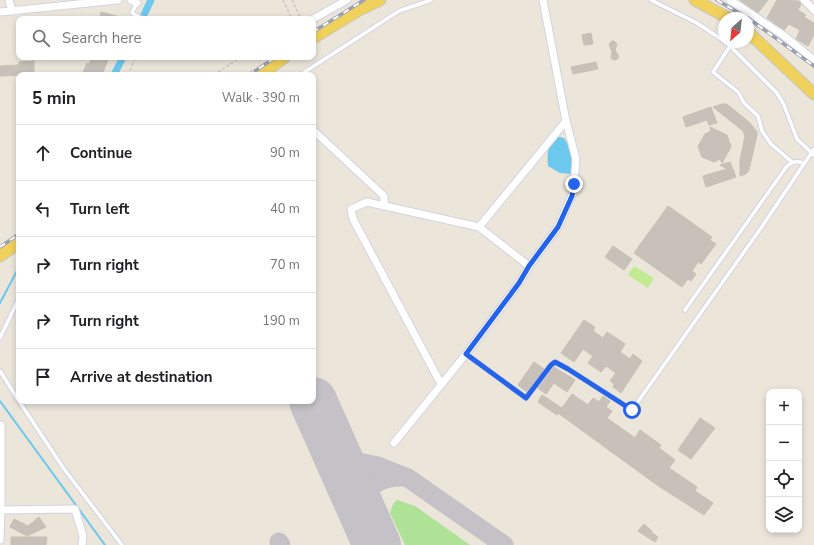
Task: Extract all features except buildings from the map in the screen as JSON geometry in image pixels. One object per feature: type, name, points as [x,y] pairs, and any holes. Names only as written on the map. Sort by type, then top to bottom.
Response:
[{"type":"main road","points":[[316,36],[359,10],[380,0]]},
{"type":"main road","points":[[695,0],[718,13]]},
{"type":"main road","points":[[754,38],[814,94]]},
{"type":"main road","points":[[264,72],[281,60]]},
{"type":"main road","points":[[0,256],[16,245]]},
{"type":"street","points":[[9,0],[12,11]]},
{"type":"street","points":[[0,12],[118,0]]},
{"type":"street","points":[[316,17],[347,0]]},
{"type":"street","points":[[394,443],[466,354],[519,283],[529,266],[558,227],[572,196],[576,159],[566,121],[543,0]]},
{"type":"street","points":[[730,0],[783,35],[814,60]]},
{"type":"street","points":[[804,0],[814,10]]},
{"type":"street","points":[[479,227],[566,121]]},
{"type":"street","points":[[316,133],[384,196],[384,206]]},
{"type":"street","points":[[441,384],[353,219],[350,209],[367,202],[479,227],[529,266]]},
{"type":"street","points":[[0,540],[1,425]]},
{"type":"street","points":[[1,510],[75,509],[83,536],[82,545]]},
{"type":"lane","points":[[305,72],[399,11],[431,0]]},
{"type":"lane","points":[[650,0],[698,22],[718,36]]},
{"type":"lane","points":[[135,1],[132,13],[138,16]]},
{"type":"lane","points":[[729,48],[713,72],[738,92],[744,103],[758,116],[762,131],[771,144],[792,162]]},
{"type":"lane","points":[[732,48],[777,94],[784,104],[797,139],[812,154]]},
{"type":"lane","points":[[466,354],[526,398],[551,365],[555,362],[632,410],[761,228],[814,149]]},
{"type":"lane","points":[[685,310],[787,166],[796,161],[804,163]]},
{"type":"lane","points":[[0,338],[16,304]]},
{"type":"lane","points":[[0,371],[16,396]]},
{"type":"lane","points":[[21,404],[64,469],[122,545]]},
{"type":"path","points":[[284,0],[291,16]]},
{"type":"path","points":[[292,0],[300,16]]},
{"type":"path","points":[[129,72],[135,60]]},
{"type":"path","points":[[218,72],[236,60]]},
{"type":"green space","points":[[634,266],[654,278],[648,288],[628,275]]},
{"type":"green space","points":[[397,500],[415,506],[470,545],[405,545],[390,513],[393,504]]},
{"type":"water","points":[[555,136],[564,138],[569,147],[572,160],[571,174],[560,173],[548,166],[548,150],[550,143]]},
{"type":"waterway","points":[[143,16],[151,0]]},
{"type":"waterway","points":[[116,72],[122,60]]},
{"type":"waterway","points":[[0,303],[16,273]]},
{"type":"waterway","points":[[0,401],[105,545]]},
{"type":"taxiway","points":[[326,429],[338,449],[346,457],[354,461],[378,466],[408,478],[504,545]]},
{"type":"taxiway","points":[[369,527],[366,506],[369,491],[373,486],[384,479],[405,477]]},
{"type":"runway","points":[[314,404],[377,545]]},
{"type":"railway","points":[[316,30],[364,0]]},
{"type":"railway","points":[[717,0],[737,12]]},
{"type":"railway","points":[[754,22],[814,66]]},
{"type":"railway","points":[[254,72],[272,60]]},
{"type":"railway","points":[[0,247],[16,236]]},
{"type":"route","points":[[574,184],[572,196],[558,227],[529,266],[519,283],[466,354],[526,398],[551,365],[555,362],[632,410]]}]
